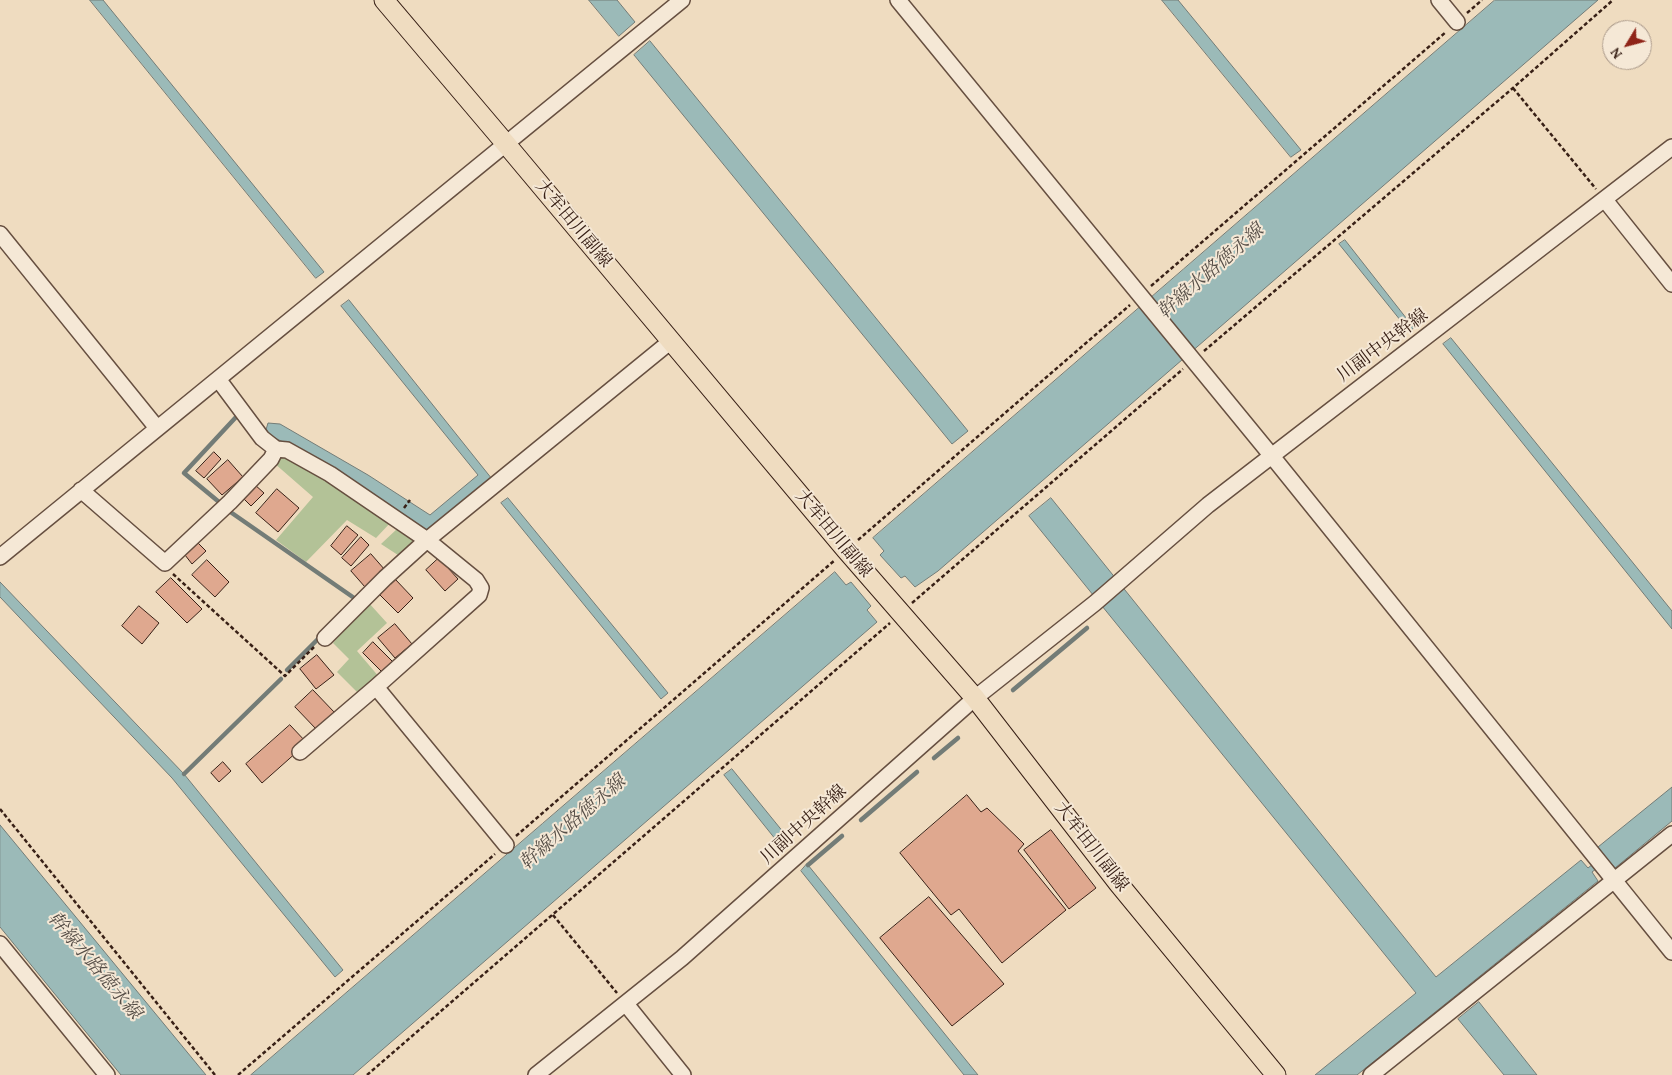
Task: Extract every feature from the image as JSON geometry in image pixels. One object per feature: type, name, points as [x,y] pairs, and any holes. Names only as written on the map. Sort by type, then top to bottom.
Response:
[{"type":"main road","name":"大牟田川副線","points":[[384,0],[846,550],[975,698],[1118,883],[1276,1075]]},
{"type":"street","points":[[0,557],[682,0]]},
{"type":"street","points":[[898,0],[1271,455],[1672,952]]},
{"type":"street","points":[[1439,0],[1457,22]]},
{"type":"street","name":"川副中央幹線","points":[[536,1075],[682,958],[975,698],[1096,603],[1208,505],[1672,147]]},
{"type":"street","points":[[1605,200],[1672,284]]},
{"type":"street","points":[[0,234],[157,428]]},
{"type":"street","points":[[323,644],[385,578],[427,540],[671,341]]},
{"type":"street","points":[[218,379],[262,438],[276,449],[287,450],[330,474],[427,540],[476,580],[481,588],[478,595],[376,687],[300,752]]},
{"type":"street","points":[[80,490],[165,563],[230,502],[270,459],[276,449]]},
{"type":"street","points":[[376,687],[506,845]]},
{"type":"street","points":[[1371,1075],[1672,834]]},
{"type":"street","points":[[0,944],[107,1075]]},
{"type":"street","points":[[626,1004],[683,1075]]},
{"type":"path","points":[[238,1075],[1482,0]]},
{"type":"path","points":[[367,1075],[1193,360],[1513,88],[1613,0]]},
{"type":"path","points":[[1513,88],[1605,200]]},
{"type":"path","points":[[165,563],[168,570],[285,676],[313,647],[323,644]]},
{"type":"path","points":[[0,809],[215,1075]]},
{"type":"path","points":[[553,915],[626,1004]]},
{"type":"green space","points":[[283,454],[392,521],[376,538],[347,520],[306,562],[276,540],[313,497],[274,463]]},
{"type":"green space","points":[[398,528],[418,541],[401,557],[381,544]]},
{"type":"green space","points":[[368,602],[387,623],[357,651],[380,678],[358,693],[337,672],[349,659],[333,643]]},
{"type":"water","points":[[90,0],[103,0],[324,272],[316,278]]},
{"type":"water","points":[[589,0],[617,0],[635,22],[619,36]]},
{"type":"water","points":[[1162,0],[1178,0],[1301,150],[1291,157]]},
{"type":"water","name":"幹線水路徳永線","points":[[1495,0],[1598,0],[938,571],[915,587],[905,576],[901,578],[880,555],[884,551],[873,538]]},
{"type":"water","points":[[650,41],[968,431],[952,444],[634,55]]},
{"type":"water","points":[[1345,240],[1414,328],[1409,331],[1339,244]]},
{"type":"water","points":[[349,300],[492,479],[427,531],[331,466],[265,433],[268,423],[280,424],[368,475],[430,515],[478,475],[341,306]]},
{"type":"water","points":[[1451,338],[1672,611],[1672,629],[1443,344]]},
{"type":"water","points":[[508,498],[668,693],[661,699],[501,503]]},
{"type":"water","points":[[1051,498],[1436,977],[1581,860],[1588,868],[1604,855],[1598,847],[1672,787],[1672,821],[1615,868],[1608,860],[1592,872],[1598,881],[1357,1075],[1315,1075],[1416,993],[1029,516]]},
{"type":"water","name":"幹線水路徳永線","points":[[835,572],[846,585],[851,582],[871,606],[867,610],[877,622],[353,1075],[251,1075]]},
{"type":"water","points":[[0,582],[184,774],[343,970],[335,977],[172,778],[0,597]]},
{"type":"water","points":[[732,769],[784,833],[776,840],[724,775]]},
{"type":"water","name":"幹線水路徳永線","points":[[0,825],[206,1075],[121,1075],[0,927]]},
{"type":"water","points":[[807,864],[978,1075],[964,1075],[801,871]]},
{"type":"water","points":[[1479,1002],[1537,1075],[1504,1075],[1458,1019]]},
{"type":"building","points":[[214,452],[221,459],[204,478],[196,471]]},
{"type":"building","points":[[228,460],[243,477],[222,495],[207,479]]},
{"type":"building","points":[[254,484],[264,493],[251,506],[242,497]]},
{"type":"building","points":[[277,489],[299,508],[278,532],[256,513]]},
{"type":"building","points":[[347,526],[358,535],[341,555],[331,546]]},
{"type":"building","points":[[361,537],[369,545],[351,566],[342,558]]},
{"type":"building","points":[[198,543],[206,551],[192,564],[185,555]]},
{"type":"building","points":[[371,554],[385,570],[365,587],[351,571]]},
{"type":"building","points":[[439,558],[458,579],[445,591],[426,570]]},
{"type":"building","points":[[207,560],[229,582],[215,597],[192,575]]},
{"type":"building","points":[[171,578],[202,609],[187,623],[156,592]]},
{"type":"building","points":[[395,579],[413,598],[398,613],[379,594]]},
{"type":"building","points":[[139,606],[159,623],[142,644],[122,626]]},
{"type":"building","points":[[395,624],[412,644],[395,658],[378,638]]},
{"type":"building","points":[[373,642],[393,662],[383,673],[363,653]]},
{"type":"building","points":[[317,655],[334,675],[316,689],[300,669]]},
{"type":"building","points":[[313,690],[335,713],[317,730],[295,707]]},
{"type":"building","points":[[290,725],[307,743],[262,783],[246,764]]},
{"type":"building","points":[[223,762],[231,771],[219,782],[211,773]]},
{"type":"building","points":[[967,795],[981,812],[987,808],[1024,844],[1018,851],[1066,910],[1002,963],[959,909],[951,915],[900,853]]},
{"type":"building","points":[[1051,830],[1096,888],[1069,909],[1024,850]]},
{"type":"building","points":[[929,897],[1004,984],[952,1026],[880,938]]},
{"type":"waterway","points":[[219,502],[184,473],[237,416]]},
{"type":"waterway","points":[[229,511],[357,600]]},
{"type":"waterway","points":[[1013,690],[1087,628]]},
{"type":"waterway","points":[[287,670],[321,636]]},
{"type":"waterway","points":[[184,774],[281,679]]},
{"type":"waterway","points":[[934,758],[958,738]]},
{"type":"waterway","points":[[861,820],[917,772]]},
{"type":"waterway","points":[[808,865],[842,836]]}]
